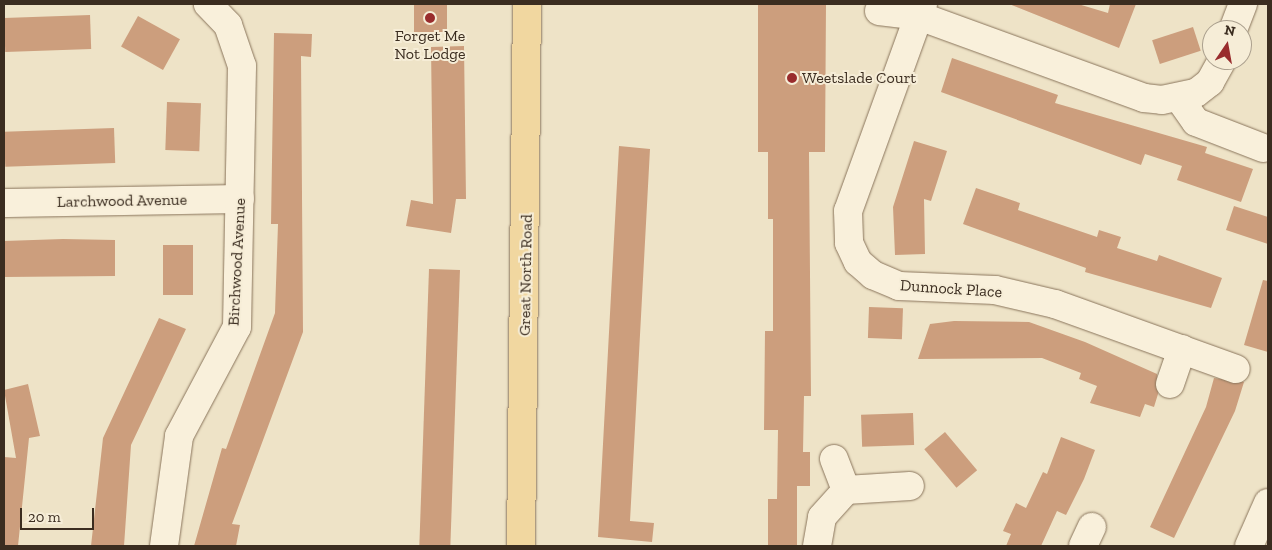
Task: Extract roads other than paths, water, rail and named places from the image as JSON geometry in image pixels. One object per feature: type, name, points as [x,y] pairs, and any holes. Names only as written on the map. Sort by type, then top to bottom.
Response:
[{"type":"main road","name":"Great North Road","points":[[521,546],[527,4]]},
{"type":"street","name":"Birchwood Avenue","points":[[164,546],[180,436],[237,327],[242,66],[228,25],[208,4]]},
{"type":"street","points":[[1237,20],[1243,4]]},
{"type":"street","points":[[879,11],[921,10],[1144,98],[1179,98],[1210,82],[1217,70]]},
{"type":"street","name":"Dunnock Place","points":[[921,10],[848,211],[848,243],[858,262],[872,275],[899,286],[1021,295],[1236,369]]},
{"type":"street","points":[[1179,98],[1196,122],[1263,148]]},
{"type":"street","name":"Larchwood Avenue","points":[[4,203],[240,199]]},
{"type":"street","points":[[1170,384],[1182,349]]},
{"type":"street","points":[[834,459],[846,490]]},
{"type":"street","points":[[817,546],[822,517],[846,490],[910,486]]},
{"type":"street","points":[[1249,546],[1268,504]]},
{"type":"place","name":"Forget Me Not Lodge","points":[[430,18]]},
{"type":"place","name":"Weetslade Court","points":[[792,78]]}]
